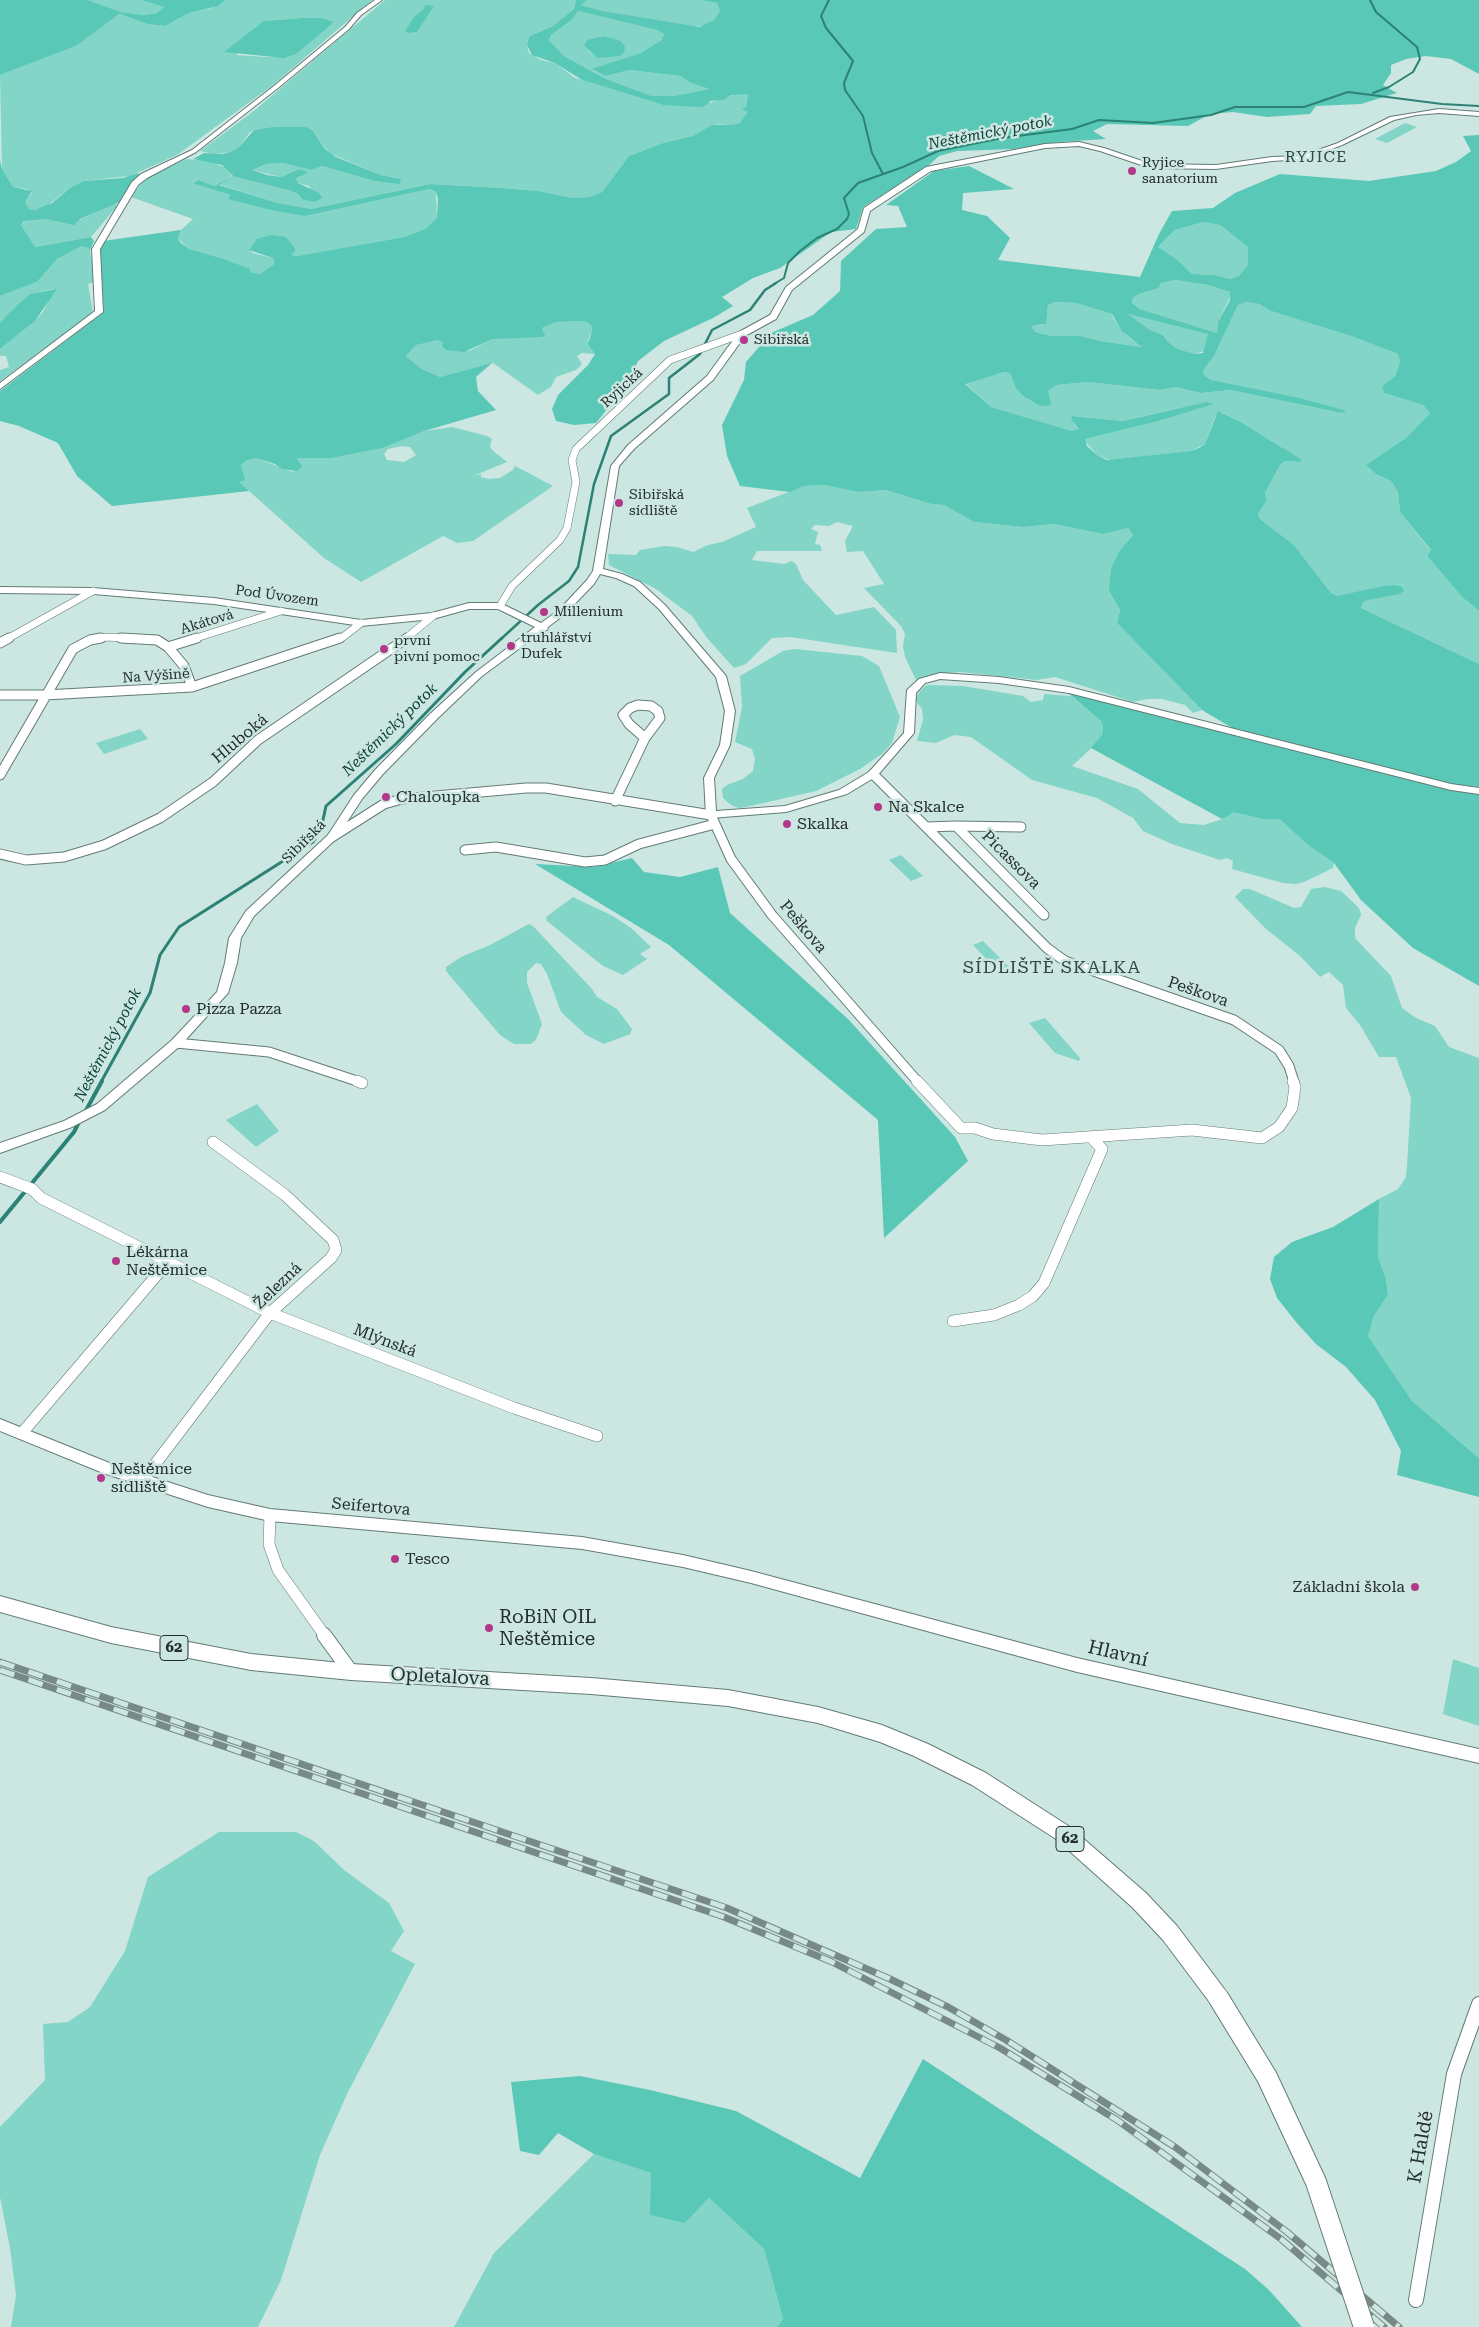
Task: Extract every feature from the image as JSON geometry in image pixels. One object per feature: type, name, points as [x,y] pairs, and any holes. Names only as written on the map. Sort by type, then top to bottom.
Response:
[{"type":"main road","name":"Opletalova","points":[[0,1604],[94,1631],[251,1662],[352,1672],[591,1686],[728,1698],[818,1715],[882,1734],[921,1750],[979,1779],[1063,1833],[1139,1900],[1170,1933],[1218,1997],[1267,2077],[1290,2124],[1334,2231],[1364,2327]]},
{"type":"street","points":[[0,387],[99,312],[96,249],[135,184],[144,176],[194,151],[276,87],[347,28],[359,14],[379,0]]},
{"type":"street","name":"Ryjická","points":[[500,606],[512,586],[560,540],[567,528],[576,482],[572,460],[576,449],[670,360],[742,334],[773,317],[789,289],[839,250],[861,230],[867,210],[929,169],[1045,146],[1079,144],[1102,149],[1150,166],[1216,167],[1272,159],[1302,158],[1340,144],[1392,118],[1416,113],[1439,111],[1479,114]]},
{"type":"street","points":[[713,820],[709,778],[725,745],[730,711],[721,676],[662,607],[637,584],[619,576],[598,571],[615,466],[631,447],[710,378],[742,334]]},
{"type":"street","name":"Sibiřská","points":[[0,1148],[73,1122],[101,1107],[176,1043],[222,993],[231,963],[235,938],[250,914],[332,837],[358,797],[379,772],[434,716],[479,674],[544,628],[562,612],[598,571]]},
{"type":"street","name":"Pod Úvozem","points":[[0,590],[93,591],[214,601],[361,623],[433,616],[469,606],[500,606],[544,628]]},
{"type":"street","points":[[0,643],[93,591]]},
{"type":"street","name":"Akátová","points":[[168,647],[281,610]]},
{"type":"street","name":"Hluboká","points":[[0,854],[26,860],[64,857],[104,846],[160,818],[213,782],[258,740],[420,629],[433,616]]},
{"type":"street","name":"Na Výšině","points":[[0,695],[45,695],[192,687],[342,637],[361,623]]},
{"type":"street","points":[[0,774],[73,649],[90,640],[106,638],[157,640],[168,647],[184,666],[192,687]]},
{"type":"street","points":[[465,850],[496,847],[544,857],[591,862],[604,860],[639,844],[713,820],[786,809],[842,792],[873,774],[908,734],[911,692],[922,681],[940,676],[999,680],[1069,690],[1451,787],[1479,791]]},
{"type":"street","points":[[615,802],[645,738],[660,718],[658,711],[651,706],[638,705],[630,708],[623,714],[629,724],[645,738]]},
{"type":"street","name":"Peškova","points":[[713,820],[731,860],[772,915],[936,1103],[961,1128],[975,1128],[993,1134],[1042,1140],[1192,1130],[1262,1138],[1279,1127],[1292,1108],[1295,1087],[1289,1066],[1279,1050],[1234,1020],[1065,961],[1047,948],[873,774]]},
{"type":"street","points":[[332,837],[384,804],[424,796],[546,788],[713,820]]},
{"type":"street","name":"Picassova","points":[[956,826],[1044,915]]},
{"type":"street","name":"Picassova","points":[[927,827],[1021,827]]},
{"type":"street","points":[[176,1043],[269,1052],[334,1072],[362,1083]]},
{"type":"street","points":[[953,1321],[994,1315],[1011,1308],[1033,1296],[1044,1283],[1102,1149],[1091,1137]]},
{"type":"street","name":"Železná","points":[[143,1480],[270,1313],[331,1258],[336,1250],[333,1240],[304,1215],[286,1195],[213,1142]]},
{"type":"street","name":"Mlýnská","points":[[0,1177],[27,1187],[41,1198],[270,1313],[514,1408],[597,1436]]},
{"type":"street","points":[[22,1433],[168,1262]]},
{"type":"street","name":"Seifertova","points":[[0,1425],[108,1469],[208,1501],[270,1516],[582,1543],[683,1561],[751,1577]]},
{"type":"street","points":[[270,1516],[269,1544],[278,1570],[352,1672]]},
{"type":"street","name":"Hlavní","points":[[751,1577],[1077,1665],[1479,1756]]},
{"type":"street","name":"K Haldě","points":[[1416,2300],[1454,2074],[1479,2004]]},
{"type":"green space","points":[[0,0],[88,0],[121,12],[144,15],[157,13],[164,7],[141,0],[225,0],[218,6],[189,13],[165,26],[147,24],[119,14],[76,46],[0,75]]},
{"type":"green space","points":[[88,0],[141,0],[164,7],[157,13],[144,15],[121,12]]},
{"type":"green space","points":[[225,0],[372,0],[273,85],[177,155],[130,176],[83,181],[70,188],[44,208],[29,209],[25,202],[32,193],[27,189],[13,187],[2,169],[0,75],[76,46],[118,14],[147,24],[165,26],[189,13],[212,8]],"holes":[[[302,18],[334,22],[292,55],[268,57],[236,55],[264,21]]]},
{"type":"green space","points":[[385,0],[576,0],[574,9],[553,26],[535,34],[527,45],[529,53],[541,60],[555,63],[575,78],[663,105],[709,103],[738,93],[748,94],[746,108],[743,108],[749,112],[739,124],[717,124],[693,136],[663,143],[629,156],[602,192],[590,197],[573,198],[538,191],[430,184],[311,209],[278,203],[218,184],[215,186],[198,180],[193,182],[232,195],[229,199],[305,216],[430,189],[436,192],[437,218],[425,229],[404,237],[297,256],[290,255],[295,248],[286,237],[255,245],[250,250],[253,253],[273,258],[274,264],[260,274],[250,272],[221,258],[189,249],[178,238],[181,230],[193,219],[131,197],[145,179],[186,159],[208,161],[227,168],[233,174],[220,183],[232,176],[288,190],[298,194],[303,200],[314,202],[309,186],[298,183],[296,179],[302,176],[297,169],[281,177],[252,170],[266,164],[283,163],[311,170],[322,166],[374,181],[400,183],[401,179],[381,175],[329,153],[313,131],[257,129],[250,132],[238,148],[230,152],[215,154],[200,151],[255,110]],"holes":[[[433,6],[417,32],[406,31],[414,17]]]},
{"type":"green space","points":[[576,0],[587,0],[581,5],[603,11],[699,27],[714,20],[720,11],[717,3],[699,0],[1479,0],[1479,74],[1451,59],[1426,56],[1406,59],[1391,65],[1391,73],[1383,85],[1397,93],[1361,104],[1316,106],[1310,114],[1267,117],[1233,112],[1210,114],[1188,126],[1107,124],[1093,131],[1106,139],[1059,142],[1014,149],[957,151],[939,156],[927,167],[863,207],[856,229],[831,232],[780,268],[753,278],[722,297],[733,306],[713,318],[664,341],[638,361],[628,383],[596,423],[574,425],[556,421],[552,409],[558,395],[588,365],[595,354],[588,344],[592,331],[591,325],[585,321],[556,322],[542,328],[545,336],[493,339],[464,352],[446,350],[442,346],[443,342],[437,340],[416,345],[406,356],[420,368],[440,377],[492,363],[476,377],[478,391],[496,410],[424,431],[383,448],[332,458],[296,458],[302,466],[298,471],[282,469],[275,464],[256,458],[246,461],[241,465],[245,480],[239,482],[249,491],[112,506],[77,476],[58,443],[19,426],[0,421],[0,391],[104,312],[100,249],[103,241],[181,230],[178,238],[189,249],[221,258],[250,269],[250,272],[260,274],[274,264],[273,258],[249,250],[257,239],[271,235],[286,237],[295,248],[291,255],[297,256],[404,237],[425,229],[437,218],[438,198],[436,192],[430,189],[305,216],[228,199],[231,195],[193,183],[198,180],[215,186],[233,175],[222,165],[193,159],[204,153],[222,154],[230,152],[238,148],[254,130],[274,127],[306,127],[313,131],[326,150],[336,157],[381,175],[401,179],[400,184],[374,181],[322,166],[311,170],[283,163],[266,164],[252,170],[281,177],[298,169],[308,172],[296,179],[298,183],[319,193],[322,198],[314,202],[303,200],[298,194],[288,190],[232,176],[219,185],[278,203],[311,209],[430,184],[538,191],[573,198],[590,197],[602,192],[629,156],[663,143],[693,136],[712,125],[739,124],[748,112],[742,109],[746,107],[748,94],[731,95],[723,100],[710,101],[701,107],[663,105],[582,80],[555,63],[532,55],[527,45],[530,36],[553,26],[574,9]],"holes":[[[578,11],[657,30],[664,34],[662,40],[641,53],[592,69],[605,76],[630,70],[680,76],[691,83],[709,89],[674,96],[652,96],[606,79],[564,56],[549,40],[551,35],[573,19]]]},
{"type":"green space","points":[[587,0],[699,0],[717,3],[720,11],[714,20],[708,24],[695,27],[603,11],[581,5]]},
{"type":"green space","points":[[425,5],[434,6],[417,32],[408,33],[405,31],[414,17],[424,9]]},
{"type":"green space","points":[[578,11],[657,30],[664,34],[663,40],[641,53],[593,70],[605,76],[630,70],[680,76],[691,83],[709,89],[674,96],[652,96],[606,79],[564,56],[549,40],[551,35],[573,19]],"holes":[[[603,36],[621,42],[597,58],[588,50],[596,38]]]},
{"type":"green space","points":[[321,18],[334,22],[296,54],[284,58],[224,52],[264,21]]},
{"type":"green space","points":[[603,36],[621,41],[625,47],[624,52],[620,56],[597,58],[584,45],[588,40]]},
{"type":"green space","points":[[1405,123],[1417,127],[1387,143],[1375,139]]},
{"type":"green space","points":[[1479,135],[1479,611],[1462,597],[1427,556],[1431,550],[1400,512],[1398,492],[1391,481],[1376,474],[1366,465],[1407,437],[1430,413],[1423,405],[1384,393],[1382,387],[1395,376],[1400,362],[1398,354],[1354,337],[1271,311],[1259,304],[1246,302],[1238,305],[1214,356],[1204,369],[1203,373],[1205,376],[1211,380],[1299,398],[1347,411],[1342,413],[1230,390],[1201,393],[1176,387],[1160,390],[1088,382],[1057,385],[1048,390],[1051,404],[1048,406],[1038,405],[1023,396],[1016,388],[1010,373],[1004,372],[965,384],[991,407],[1072,431],[1079,429],[1071,420],[1072,416],[1123,421],[1207,402],[1214,404],[1159,421],[1085,439],[1087,446],[1097,455],[1107,460],[1191,451],[1199,448],[1205,444],[1218,411],[1241,422],[1302,460],[1300,462],[1285,461],[1280,465],[1265,493],[1266,501],[1258,514],[1260,519],[1294,545],[1331,593],[1337,596],[1384,586],[1395,585],[1402,587],[1404,591],[1399,594],[1363,602],[1361,608],[1479,664],[1479,787],[1451,784],[1234,729],[1202,710],[1117,623],[1120,610],[1109,591],[1111,569],[1120,550],[1133,535],[1128,528],[1103,534],[1054,524],[1023,527],[974,522],[944,505],[931,504],[886,490],[858,492],[824,485],[804,486],[790,492],[740,486],[727,456],[722,425],[744,380],[746,362],[771,333],[813,315],[840,291],[841,261],[876,229],[907,227],[898,206],[886,205],[934,171],[969,166],[1014,189],[963,193],[962,210],[987,216],[1010,238],[998,260],[1140,277],[1159,234],[1172,211],[1213,208],[1235,193],[1280,174],[1369,181],[1436,171],[1456,162],[1471,151],[1463,136]],"holes":[[[1203,222],[1220,225],[1248,247],[1248,265],[1239,276],[1230,279],[1215,275],[1192,274],[1176,259],[1158,247],[1175,230]],[[1175,280],[1208,285],[1230,292],[1230,300],[1218,322],[1217,333],[1140,309],[1132,303],[1133,298],[1139,294],[1159,288],[1161,283]],[[1054,302],[1076,303],[1112,314],[1122,331],[1141,347],[1081,336],[1051,336],[1035,332],[1031,326],[1046,324],[1048,305]],[[1128,314],[1208,334],[1203,353],[1195,354],[1178,349],[1168,342],[1163,335],[1150,330]]]},
{"type":"green space","points":[[0,160],[2,169],[13,187],[32,191],[25,202],[29,209],[35,210],[52,203],[70,188],[83,181],[123,178],[138,173],[140,175],[131,184],[120,202],[80,219],[74,225],[46,219],[24,221],[21,225],[35,247],[91,237],[94,241],[89,252],[89,248],[81,246],[57,259],[37,282],[0,296]]},
{"type":"green space","points":[[114,204],[118,205],[91,237],[35,247],[21,225],[25,221],[46,219],[75,222]]},
{"type":"green space","points":[[1203,222],[1220,225],[1248,247],[1248,265],[1239,276],[1230,279],[1215,275],[1192,274],[1158,247],[1175,230]]},
{"type":"green space","points":[[81,245],[89,248],[95,275],[94,282],[88,284],[93,313],[0,381],[0,370],[9,367],[6,356],[0,356],[0,349],[35,321],[43,312],[54,289],[30,294],[0,323],[0,296],[37,282],[57,259]]},
{"type":"green space","points":[[1175,280],[1208,285],[1230,292],[1231,295],[1218,322],[1217,333],[1140,309],[1132,303],[1133,298],[1139,294],[1159,288],[1161,283]]},
{"type":"green space","points":[[57,289],[35,321],[0,349],[0,323],[9,313],[30,294]]},
{"type":"green space","points":[[1246,302],[1259,304],[1271,311],[1354,337],[1398,354],[1400,362],[1395,376],[1383,387],[1384,393],[1423,405],[1431,412],[1407,437],[1366,465],[1376,474],[1391,481],[1398,492],[1400,512],[1431,551],[1427,556],[1462,597],[1479,611],[1479,664],[1361,608],[1363,602],[1381,597],[1395,585],[1337,596],[1331,593],[1294,545],[1260,519],[1258,514],[1264,503],[1265,493],[1280,465],[1285,461],[1300,462],[1280,446],[1241,422],[1221,412],[1215,417],[1205,444],[1191,451],[1110,460],[1097,455],[1085,441],[1085,439],[1159,421],[1214,404],[1175,409],[1123,421],[1073,416],[1071,420],[1079,430],[1072,431],[991,407],[965,383],[1004,372],[1010,373],[1023,396],[1038,405],[1050,400],[1047,390],[1057,385],[1088,382],[1160,390],[1176,387],[1201,393],[1230,390],[1342,413],[1347,411],[1211,380],[1205,376],[1203,373],[1204,369],[1214,356],[1238,305]]},
{"type":"green space","points":[[1049,303],[1076,303],[1112,314],[1127,336],[1141,347],[1081,336],[1051,336],[1035,332],[1031,326],[1044,325]]},
{"type":"green space","points":[[1128,314],[1209,334],[1204,351],[1195,354],[1178,349],[1168,342],[1163,335],[1150,330]]},
{"type":"green space","points":[[585,321],[591,325],[592,331],[588,340],[595,354],[582,353],[577,356],[582,364],[576,370],[556,377],[551,387],[538,395],[493,363],[440,377],[420,368],[406,356],[416,345],[427,341],[437,340],[469,351],[493,339],[544,333],[542,328],[556,322]]},
{"type":"green space","points":[[452,427],[492,439],[490,446],[492,450],[507,462],[473,476],[481,474],[481,477],[488,479],[500,478],[513,470],[515,466],[553,486],[473,541],[457,543],[443,536],[361,582],[324,558],[239,482],[243,472],[241,465],[246,461],[256,458],[293,472],[296,458],[332,458],[383,448],[424,431]],"holes":[[[402,446],[410,447],[416,455],[404,462],[387,460],[384,454],[388,449]]]},
{"type":"green space","points":[[824,485],[858,492],[886,490],[931,504],[944,505],[974,522],[1024,527],[1054,524],[1103,534],[1128,528],[1133,535],[1120,550],[1109,591],[1120,610],[1117,623],[1202,710],[1193,713],[1185,705],[1162,699],[1147,699],[1133,702],[1055,677],[1037,680],[960,672],[936,674],[916,680],[905,657],[903,646],[905,634],[901,626],[864,588],[884,584],[863,551],[847,552],[845,541],[853,526],[837,522],[829,526],[815,525],[811,529],[818,532],[815,544],[820,545],[822,551],[757,551],[752,560],[784,564],[792,561],[796,564],[803,580],[836,615],[874,607],[896,630],[897,653],[790,637],[772,638],[746,664],[734,668],[707,638],[692,616],[656,589],[609,565],[608,554],[636,555],[640,550],[665,546],[677,547],[693,552],[708,545],[722,542],[756,527],[747,508],[804,486]]},
{"type":"green space","points":[[795,649],[862,656],[879,666],[900,717],[892,743],[882,754],[860,769],[816,791],[746,807],[739,808],[731,805],[723,798],[722,789],[743,779],[753,771],[755,759],[752,749],[735,742],[742,707],[740,676],[783,651]]},
{"type":"green space","points":[[927,685],[963,686],[1023,696],[1031,702],[1043,700],[1044,694],[1071,696],[1101,721],[1103,726],[1102,735],[1098,742],[1072,766],[1138,789],[1180,823],[1204,825],[1222,819],[1234,811],[1263,819],[1280,818],[1308,845],[1334,863],[1333,868],[1296,884],[1283,883],[1232,869],[1233,861],[1227,858],[1220,860],[1172,844],[1143,831],[1133,818],[1097,798],[1032,780],[971,737],[954,735],[936,743],[917,741],[923,720],[922,709],[915,700],[920,691]]},
{"type":"green space","points":[[1068,693],[1450,790],[1479,794],[1479,986],[1413,948],[1361,900],[1334,863],[1308,845],[1280,819],[1263,819],[1234,812],[1222,819],[1091,748],[1102,735],[1103,726],[1101,721]]},
{"type":"green space","points":[[140,729],[148,739],[104,754],[96,743]]},
{"type":"green space","points":[[901,855],[923,876],[911,881],[889,860]]},
{"type":"green space","points":[[632,858],[644,872],[680,877],[718,867],[730,913],[848,1019],[955,1137],[968,1161],[884,1238],[878,1120],[669,945],[535,864],[594,867]]},
{"type":"green space","points":[[1324,887],[1341,891],[1359,908],[1361,915],[1355,928],[1355,938],[1391,976],[1402,1008],[1416,1018],[1435,1026],[1449,1047],[1479,1058],[1479,1458],[1412,1401],[1368,1336],[1374,1316],[1388,1293],[1386,1279],[1378,1257],[1379,1199],[1398,1189],[1406,1177],[1411,1098],[1396,1057],[1379,1057],[1360,1025],[1346,1008],[1343,985],[1329,972],[1320,977],[1300,956],[1265,928],[1235,897],[1243,889],[1250,889],[1294,908],[1301,907],[1311,889]]},
{"type":"green space","points":[[573,897],[613,916],[631,928],[651,947],[640,954],[647,959],[623,975],[603,966],[547,921],[546,917]]},
{"type":"green space","points":[[529,924],[592,989],[597,997],[617,1009],[632,1029],[630,1034],[604,1044],[586,1035],[561,1012],[547,974],[541,964],[536,963],[527,972],[527,983],[542,1024],[536,1040],[531,1044],[514,1044],[500,1035],[446,971],[446,967],[461,957],[490,945]]},
{"type":"green space","points":[[983,941],[1009,967],[999,972],[973,945]]},
{"type":"green space","points":[[1045,1018],[1080,1058],[1079,1061],[1055,1053],[1029,1023]]},
{"type":"green space","points":[[257,1104],[279,1131],[256,1147],[226,1120]]},
{"type":"green space","points":[[1379,1199],[1378,1257],[1386,1279],[1388,1294],[1374,1316],[1368,1336],[1412,1401],[1479,1458],[1479,1497],[1397,1475],[1401,1451],[1375,1400],[1346,1367],[1316,1344],[1296,1322],[1277,1298],[1270,1279],[1274,1257],[1292,1242],[1333,1227]]},
{"type":"green space","points":[[1453,1659],[1479,1668],[1479,1726],[1443,1714]]},
{"type":"green space","points":[[219,1832],[296,1832],[314,1841],[344,1870],[389,1903],[404,1931],[391,1951],[415,1964],[347,2094],[320,2155],[281,2280],[258,2327],[11,2327],[16,2295],[10,2248],[0,2197],[0,2127],[45,2080],[43,2024],[68,2022],[90,2007],[125,1951],[148,1877]]},
{"type":"green space","points":[[923,2059],[1245,2269],[1269,2290],[1302,2327],[777,2327],[783,2319],[764,2249],[709,2198],[685,2223],[650,2215],[651,2173],[594,2154],[558,2133],[539,2155],[520,2151],[511,2082],[580,2076],[650,2090],[736,2111],[860,2178]]},
{"type":"green space","points":[[594,2154],[651,2173],[685,2223],[709,2198],[764,2249],[783,2319],[777,2327],[454,2327],[494,2253]]},
{"type":"waterway","points":[[829,0],[821,16],[826,28],[853,61],[844,83],[845,90],[863,116],[872,153],[883,174]]},
{"type":"waterway","points":[[1370,0],[1376,12],[1417,47],[1420,59],[1413,72],[1389,87],[1373,93]]},
{"type":"waterway","name":"Neštěmický potok","points":[[774,284],[784,278],[788,263],[800,251],[817,238],[837,229],[847,219],[849,214],[844,198],[858,183],[903,167],[938,151],[1002,138],[1072,129],[1099,120],[1153,123],[1211,115],[1235,107],[1304,107],[1348,92],[1442,104],[1479,106]]},
{"type":"waterway","name":"Neštěmický potok","points":[[501,639],[538,605],[569,581],[578,567],[594,484],[611,436],[669,394],[669,378],[700,354],[712,330],[750,310],[765,290],[776,283]]},
{"type":"waterway","name":"Neštěmický potok","points":[[101,1082],[150,993],[160,955],[179,927],[313,842],[321,829],[326,806],[396,744],[465,672],[502,638]]},
{"type":"waterway","name":"Neštěmický potok","points":[[84,1114],[102,1081]]},
{"type":"waterway","name":"Neštěmický potok","points":[[0,1222],[74,1132],[80,1120]]},
{"type":"railway","points":[[0,1662],[727,1908],[890,1979],[948,2007],[1006,2040],[1175,2147],[1287,2232],[1399,2327]]},
{"type":"railway","points":[[0,1670],[724,1917],[832,1962],[1000,2048],[1117,2120],[1281,2239],[1384,2327]]},
{"type":"place","name":"Ryjice sanatorium","points":[[1132,171]]},
{"type":"place","name":"Sibiřská","points":[[744,340]]},
{"type":"place","name":"Sibiřská sídliště","points":[[619,503]]},
{"type":"place","name":"Millenium","points":[[544,612]]},
{"type":"place","name":"truhlářství Dufek","points":[[511,646]]},
{"type":"place","name":"první pivní pomoc","points":[[384,649]]},
{"type":"place","name":"Chaloupka","points":[[386,797]]},
{"type":"place","name":"Na Skalce","points":[[878,807]]},
{"type":"place","name":"Skalka","points":[[787,824]]},
{"type":"place","name":"Pizza Pazza","points":[[186,1009]]},
{"type":"place","name":"Lékárna Neštěmice","points":[[116,1261]]},
{"type":"place","name":"Neštěmice sídliště","points":[[101,1478]]},
{"type":"place","name":"Tesco","points":[[395,1559]]},
{"type":"place","name":"Základní škola","points":[[1415,1587]]},
{"type":"place","name":"RoBiN OIL Neštěmice","points":[[489,1628]]},
{"type":"district","name":"RYJICE","points":[[1316,157]]},
{"type":"district","name":"SÍDLIŠTĚ SKALKA","points":[[1052,968]]}]
